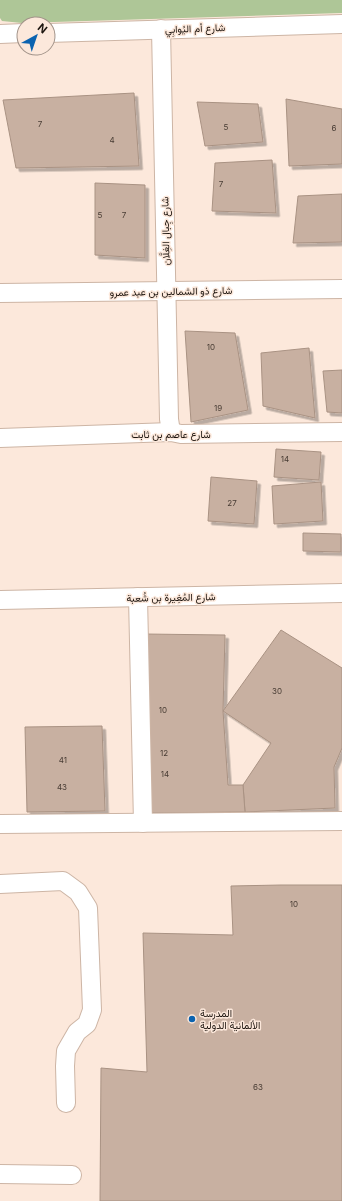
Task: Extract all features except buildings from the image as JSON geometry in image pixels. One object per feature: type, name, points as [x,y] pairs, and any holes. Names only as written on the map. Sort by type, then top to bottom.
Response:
[{"type":"street","name":"شارع أم اليُوابِي","points":[[56,32],[342,24]]},
{"type":"street","name":"شارع جِبال الغِلَّان","points":[[161,29],[169,419],[171,432]]},
{"type":"street","points":[[0,34],[16,33]]},
{"type":"street","name":"شارع ذو الشمالين بن عبد عمرو","points":[[0,293],[342,289]]},
{"type":"street","name":"شارع عاصم بن ثابت","points":[[0,438],[171,432],[181,434],[342,432]]},
{"type":"street","name":"شارع المُغِيرة بن شُعبة","points":[[0,600],[342,593]]},
{"type":"street","points":[[138,597],[143,823]]},
{"type":"street","points":[[0,824],[342,821]]},
{"type":"street","points":[[0,884],[63,881],[78,892],[88,908],[92,1010],[87,1024],[77,1032],[66,1051],[66,1103]]},
{"type":"street","points":[[0,1174],[72,1175]]},
{"type":"green space","points":[[0,0],[342,0],[342,13],[56,22],[56,16],[16,16],[16,22],[2,21],[0,18]]},
{"type":"place","name":"المدرسة الألمانية الدولية","points":[[192,1019]]}]
